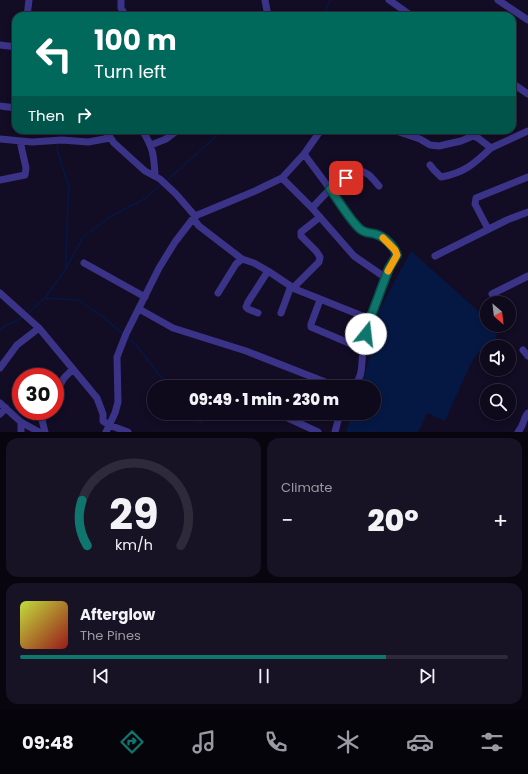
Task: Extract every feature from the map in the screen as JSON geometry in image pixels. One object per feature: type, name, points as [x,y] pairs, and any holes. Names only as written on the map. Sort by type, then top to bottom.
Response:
[{"type":"street","points":[[28,12],[29,0]]},
{"type":"street","points":[[121,0],[121,8],[124,12]]},
{"type":"street","points":[[266,0],[268,12]]},
{"type":"street","points":[[389,0],[406,12]]},
{"type":"street","points":[[498,0],[528,20]]},
{"type":"street","points":[[0,45],[12,46]]},
{"type":"street","points":[[516,86],[528,94]]},
{"type":"street","points":[[0,106],[12,108]]},
{"type":"street","points":[[430,165],[441,176],[454,174],[476,163],[491,148],[528,131]]},
{"type":"street","points":[[108,134],[114,143],[146,171],[155,175],[176,194],[195,216],[198,226],[242,259],[254,263],[293,288],[370,319]]},
{"type":"street","points":[[144,134],[151,145],[154,156],[155,175]]},
{"type":"street","points":[[151,145],[166,139],[173,134]]},
{"type":"street","points":[[106,432],[115,413],[118,402],[117,358],[159,268],[175,242],[195,216],[282,178],[304,154],[318,134]]},
{"type":"street","points":[[405,134],[420,139],[430,145],[439,146],[461,141],[473,136],[491,148]]},
{"type":"street","points":[[0,139],[32,142],[88,142],[110,138]]},
{"type":"street","points":[[0,180],[25,175],[26,168],[20,141]]},
{"type":"street","points":[[304,154],[359,228],[365,233],[375,234],[384,238],[395,250],[397,255],[389,268],[370,319],[363,349],[361,376],[359,380]]},
{"type":"street","points":[[312,208],[330,189],[357,171],[368,174],[379,186]]},
{"type":"street","points":[[488,229],[475,204],[476,198],[528,177]]},
{"type":"street","points":[[282,178],[312,208],[354,256],[386,278]]},
{"type":"street","points":[[435,256],[507,220],[528,212]]},
{"type":"street","points":[[281,313],[293,288],[319,262],[320,257],[301,236],[301,232],[320,217]]},
{"type":"street","points":[[218,293],[236,264],[242,259]]},
{"type":"street","points":[[84,263],[145,297]]},
{"type":"street","points":[[258,313],[246,307],[268,271]]},
{"type":"street","points":[[492,294],[528,276]]},
{"type":"street","points":[[0,293],[39,328],[97,398],[103,414],[103,420],[109,425],[128,432]]},
{"type":"street","points":[[320,300],[311,327],[363,349]]},
{"type":"street","points":[[139,309],[173,328],[246,351],[320,380]]},
{"type":"street","points":[[0,368],[17,345],[39,328]]},
{"type":"street","points":[[64,378],[73,369]]},
{"type":"street","points":[[0,414],[3,405],[21,422],[39,432]]},
{"type":"street","points":[[518,432],[528,413]]},
{"type":"street","points":[[42,420],[45,432]]},
{"type":"street","points":[[292,420],[318,432]]},
{"type":"street","points":[[335,432],[338,420]]},
{"type":"street","points":[[21,422],[21,432]]},
{"type":"water","points":[[411,251],[480,313],[480,332],[497,332],[496,340],[480,340],[480,351],[470,365],[445,421],[427,413],[420,429],[417,432],[346,432],[350,420],[381,420],[381,380],[362,380],[372,351],[376,316]]},
{"type":"waterway","points":[[326,12],[330,0]]},
{"type":"waterway","points":[[58,138],[59,134]]},
{"type":"waterway","points":[[166,181],[219,134]]},
{"type":"waterway","points":[[58,142],[57,149],[69,188],[66,268]]},
{"type":"waterway","points":[[28,313],[45,298],[66,269],[83,237],[108,218],[146,198],[161,184]]},
{"type":"waterway","points":[[45,298],[78,300],[103,317],[123,334]]},
{"type":"waterway","points":[[0,329],[23,317]]},
{"type":"waterway","points":[[128,338],[136,345],[164,380]]},
{"type":"waterway","points":[[198,420],[201,423]]},
{"type":"slow traffic","points":[[383,238],[395,250],[397,255],[388,271]]},
{"type":"route","points":[[346,178],[330,189],[359,228],[365,233],[375,234],[384,238],[395,250],[397,255],[389,268],[366,334]]}]
